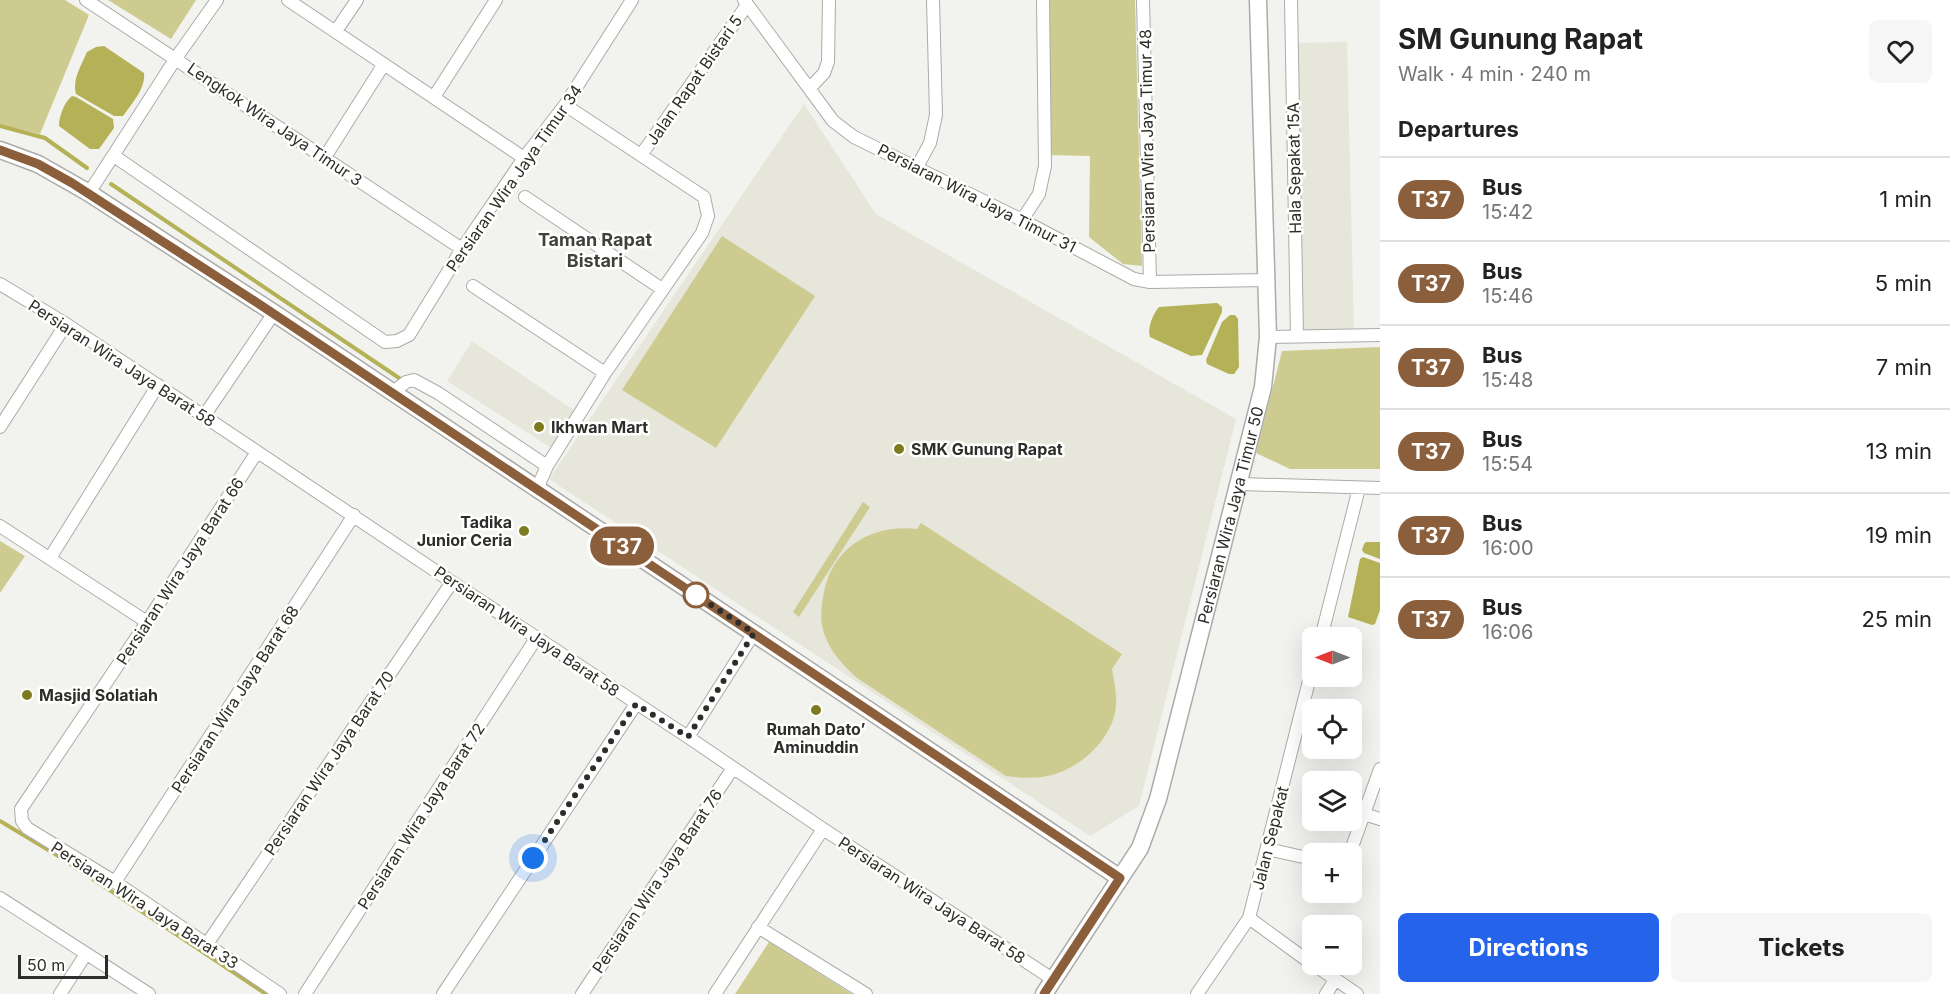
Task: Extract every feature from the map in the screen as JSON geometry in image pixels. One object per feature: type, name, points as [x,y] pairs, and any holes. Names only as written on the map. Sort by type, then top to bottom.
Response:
[{"type":"street","name":"Lengkok Wira Jaya Timur 3","points":[[86,0],[462,249]]},
{"type":"street","points":[[89,194],[176,58],[217,0]]},
{"type":"street","points":[[288,0],[524,158]]},
{"type":"street","points":[[336,31],[357,0]]},
{"type":"street","points":[[434,97],[495,0]]},
{"type":"street","name":"Persiaran Wira Jaya Timur 34","points":[[114,156],[385,342],[397,341],[409,335],[462,249],[524,158],[566,105],[632,0]]},
{"type":"street","points":[[810,88],[824,73],[828,62],[829,0]]},
{"type":"street","points":[[917,166],[930,143],[936,115],[933,0]]},
{"type":"street","points":[[1022,219],[1039,194],[1046,166],[1043,0]]},
{"type":"street","name":"Persiaran Wira Jaya Timur 48","points":[[1143,0],[1150,282]]},
{"type":"street","name":"Persiaran Wira Jaya Timur 50","points":[[1049,987],[1140,848],[1158,799],[1263,387],[1268,337],[1258,0]]},
{"type":"street","name":"Hala Sepakat 15A","points":[[1291,0],[1297,336]]},
{"type":"street","name":"Persiaran Wira Jaya Timur 31","points":[[746,3],[833,121],[843,130],[1022,219],[1134,279],[1150,282],[1266,280]]},
{"type":"street","name":"Jalan Rapat Bistari 5","points":[[642,155],[746,3]]},
{"type":"street","points":[[325,157],[384,64]]},
{"type":"street","points":[[537,489],[547,466],[605,373],[702,233],[708,216],[704,197],[566,105]]},
{"type":"street","points":[[0,150],[38,164],[89,194],[274,314],[1120,878]]},
{"type":"street","points":[[525,197],[662,289]]},
{"type":"street","name":"Persiaran Wira Jaya Barat 58","points":[[0,284],[66,324],[688,737],[1049,987]]},
{"type":"street","points":[[473,286],[605,373]]},
{"type":"street","points":[[204,416],[274,314]]},
{"type":"street","points":[[0,427],[66,324]]},
{"type":"street","points":[[1268,337],[1380,335]]},
{"type":"street","points":[[392,393],[406,382],[414,380],[438,393],[547,466]]},
{"type":"street","points":[[50,558],[158,385]]},
{"type":"street","name":"Persiaran Wira Jaya Barat 66","points":[[21,809],[257,452]]},
{"type":"street","points":[[1240,484],[1380,488]]},
{"type":"street","points":[[1324,627],[1359,488]]},
{"type":"street","name":"Persiaran Wira Jaya Barat 68","points":[[115,882],[354,515]]},
{"type":"street","points":[[0,526],[147,621]]},
{"type":"street","name":"Persiaran Wira Jaya Barat 70","points":[[207,944],[452,582]]},
{"type":"street","points":[[688,737],[754,633]]},
{"type":"street","name":"Persiaran Wira Jaya Barat 72","points":[[305,994],[537,637]]},
{"type":"street","name":"Jalan Sepakat","points":[[1197,994],[1249,918],[1308,687]]},
{"type":"street","points":[[443,994],[636,704]]},
{"type":"street","name":"Persiaran Wira Jaya Barat 76","points":[[582,994],[733,768]]},
{"type":"street","points":[[1354,843],[1380,769]]},
{"type":"street","name":"Persiaran Wira Jaya Barat 33","points":[[21,809],[22,821],[27,828],[115,882],[280,994]]},
{"type":"street","points":[[1365,814],[1380,819]]},
{"type":"street","points":[[715,994],[824,829]]},
{"type":"street","points":[[1267,849],[1302,857]]},
{"type":"street","points":[[0,898],[149,994]]},
{"type":"street","points":[[1249,918],[1302,956]]},
{"type":"street","points":[[758,927],[866,994]]},
{"type":"street","points":[[60,994],[86,954]]},
{"type":"street","points":[[1328,975],[1357,994]]},
{"type":"street","points":[[1326,994],[1335,980]]},
{"type":"shaded area","points":[[0,0],[65,0],[89,15],[40,134],[0,125]]},
{"type":"shaded area","points":[[108,0],[196,0],[171,39]]},
{"type":"shaded area","points":[[1049,0],[1135,0],[1142,266],[1123,264],[1089,237],[1090,156],[1048,155]]},
{"type":"shaded area","points":[[1347,42],[1354,334],[1297,336],[1290,43]]},
{"type":"shaded area","points":[[104,46],[144,73],[141,90],[123,116],[114,116],[76,94],[76,78],[87,52]]},
{"type":"shaded area","points":[[72,96],[113,119],[114,128],[99,149],[90,149],[59,126],[63,110]]},
{"type":"shaded area","name":"SMK Gunung Rapat","points":[[804,104],[876,214],[1236,419],[1139,806],[1090,836],[549,479]]},
{"type":"shaded area","points":[[722,236],[815,296],[716,448],[622,390]]},
{"type":"shaded area","points":[[1217,303],[1222,307],[1222,312],[1202,355],[1191,356],[1150,337],[1151,321],[1159,307]]},
{"type":"shaded area","points":[[1230,315],[1235,315],[1238,319],[1239,367],[1234,374],[1207,364],[1206,360],[1222,322]]},
{"type":"shaded area","points":[[472,341],[578,413],[556,451],[447,381]]},
{"type":"shaded area","points":[[1380,347],[1380,469],[1290,469],[1256,453],[1282,351]]},
{"type":"shaded area","points":[[863,502],[870,507],[799,617],[793,612]]},
{"type":"shaded area","points":[[921,523],[1122,654],[1112,669],[1116,692],[1114,718],[1102,740],[1085,758],[1052,775],[1029,778],[1006,776],[857,678],[832,649],[822,627],[821,610],[829,576],[836,562],[857,542],[870,535],[900,528],[917,529]]},
{"type":"shaded area","points":[[0,541],[25,556],[0,593]]},
{"type":"shaded area","points":[[1366,542],[1380,542],[1380,559],[1364,553],[1362,550]]},
{"type":"shaded area","points":[[1363,557],[1380,563],[1380,610],[1375,624],[1372,625],[1348,617],[1360,559]]},
{"type":"shaded area","points":[[769,942],[852,994],[735,994]]},
{"type":"waterway","points":[[0,126],[45,138],[87,168]]},
{"type":"waterway","points":[[111,184],[402,380]]},
{"type":"waterway","points":[[0,821],[60,857],[266,994]]},
{"type":"bus line","name":"T37","points":[[0,150],[38,164],[72,183],[256,302],[1120,878],[1044,994]]},
{"type":"place","name":"Ikhwan Mart","points":[[539,427]]},
{"type":"place","name":"SMK Gunung Rapat","points":[[899,449]]},
{"type":"place","name":"Tadika Junior Ceria","points":[[524,531]]},
{"type":"place","name":"Masjid Solatiah","points":[[27,695]]},
{"type":"place","name":"Rumah Dato’ Aminuddin","points":[[816,710]]},
{"type":"district","name":"Taman Rapat Bistari","points":[[595,250]]},
{"type":"route","points":[[533,858],[636,704],[688,737],[754,633],[696,595]]}]
